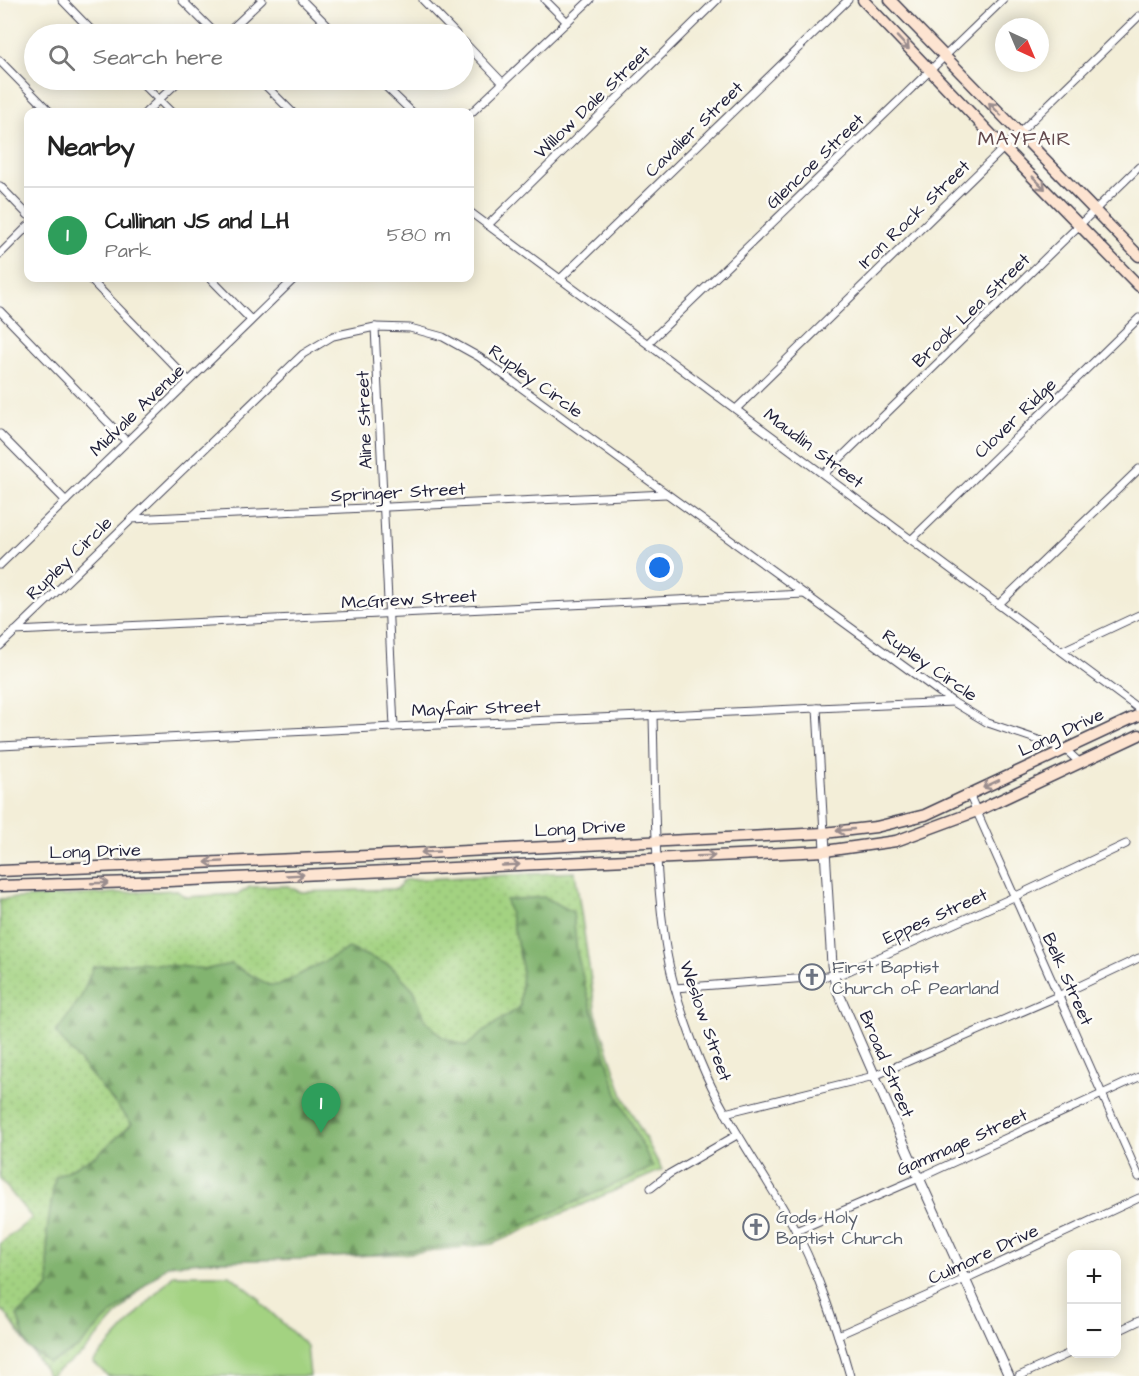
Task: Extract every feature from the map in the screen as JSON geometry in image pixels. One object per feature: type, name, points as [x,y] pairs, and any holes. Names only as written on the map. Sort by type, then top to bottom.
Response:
[{"type":"main road","points":[[863,0],[1139,286]]},
{"type":"main road","points":[[890,0],[1139,256]]},
{"type":"main road","name":"Long Drive","points":[[0,871],[475,850],[824,832],[876,827],[925,815],[1139,715]]},
{"type":"main road","name":"Long Drive","points":[[0,886],[169,881],[825,851],[896,842],[977,811],[1139,735]]},
{"type":"main road","points":[[746,854],[747,836]]},
{"type":"main road","points":[[571,845],[572,862]]},
{"type":"main road","points":[[475,850],[475,866]]},
{"type":"main road","points":[[368,855],[368,871]]},
{"type":"main road","points":[[272,860],[272,876]]},
{"type":"main road","points":[[167,864],[169,881]]},
{"type":"main road","points":[[76,868],[76,884]]},
{"type":"street","points":[[62,0],[85,24]]},
{"type":"street","points":[[182,0],[206,24]]},
{"type":"street","points":[[237,24],[262,0]]},
{"type":"street","points":[[302,0],[326,24]]},
{"type":"street","points":[[423,0],[446,24]]},
{"type":"street","points":[[545,0],[567,22]]},
{"type":"street","points":[[474,110],[590,0]]},
{"type":"street","name":"Willow Dale Street","points":[[488,225],[717,0]]},
{"type":"street","name":"Cavalier Street","points":[[560,279],[848,0]]},
{"type":"street","name":"Glencoe Street","points":[[648,343],[1003,0]]},
{"type":"street","name":"Iron Rock Street","points":[[736,409],[1139,16]]},
{"type":"street","points":[[474,53],[503,83]]},
{"type":"street","points":[[0,61],[24,85]]},
{"type":"street","points":[[28,90],[46,108]]},
{"type":"street","points":[[149,90],[167,108]]},
{"type":"street","points":[[150,108],[170,90]]},
{"type":"street","points":[[270,90],[288,108]]},
{"type":"street","points":[[390,90],[408,108]]},
{"type":"street","name":"Brook Lea Street","points":[[824,474],[1139,167]]},
{"type":"street","points":[[0,186],[24,211]]},
{"type":"street","name":"Maudlin Street","points":[[474,215],[1139,709]]},
{"type":"street","points":[[0,254],[24,230]]},
{"type":"street","points":[[93,282],[188,380]]},
{"type":"street","points":[[214,282],[251,320]]},
{"type":"street","name":"Midvale Avenue","points":[[1,562],[291,282]]},
{"type":"street","points":[[0,311],[126,441]]},
{"type":"street","name":"Clover Ridge","points":[[912,539],[1139,318]]},
{"type":"street","name":"Rupley Circle","points":[[0,646],[303,354],[333,336],[375,327],[410,328],[443,337],[479,357],[953,702],[988,723],[1065,749],[1080,763]]},
{"type":"street","name":"Aline Street","points":[[375,327],[394,727]]},
{"type":"street","points":[[0,434],[66,501]]},
{"type":"street","points":[[999,604],[1139,469]]},
{"type":"street","name":"Springer Street","points":[[131,519],[666,494]]},
{"type":"street","name":"McGrew Street","points":[[15,631],[805,594]]},
{"type":"street","points":[[1062,651],[1139,615]]},
{"type":"street","name":"Mayfair Street","points":[[0,746],[953,702]]},
{"type":"street","name":"Broad Street","points":[[817,708],[833,976],[836,987],[1009,1376]]},
{"type":"street","name":"Weslow Street","points":[[653,716],[657,858],[664,935],[675,988],[700,1060],[725,1113],[796,1231],[818,1280],[850,1376]]},
{"type":"street","name":"Belk Street","points":[[969,794],[1139,1177]]},
{"type":"street","name":"Eppes Street","points":[[675,988],[833,976],[1016,896],[1126,844]]},
{"type":"street","points":[[725,1113],[874,1076],[1139,958]]},
{"type":"street","name":"Gammage Street","points":[[796,1231],[919,1178],[1139,1077]]},
{"type":"street","points":[[651,1188],[669,1174],[737,1135]]},
{"type":"street","name":"Culmore Drive","points":[[838,1335],[1139,1198]]},
{"type":"street","points":[[1121,1330],[1139,1322]]},
{"type":"street","points":[[1019,1376],[1067,1354]]},
{"type":"green space","points":[[575,872],[596,1014],[623,1096],[662,1170],[492,1244],[402,1254],[163,1263],[83,1353],[49,1376],[4,1311],[0,1313],[0,1244],[32,1218],[0,1179],[0,899],[176,890],[185,897],[239,894],[250,887],[288,886],[300,892],[397,889],[404,880]]},
{"type":"green space","points":[[544,897],[573,912],[577,953],[617,1094],[653,1167],[490,1241],[370,1255],[168,1265],[103,1322],[77,1349],[49,1363],[27,1347],[17,1315],[49,1287],[47,1231],[55,1177],[97,1155],[132,1124],[56,1033],[81,997],[93,967],[139,962],[207,969],[231,964],[269,985],[280,985],[349,948],[391,966],[414,990],[425,1019],[442,1037],[466,1046],[520,1007],[522,967],[506,900]]},
{"type":"green space","points":[[173,1275],[230,1275],[261,1300],[260,1302],[307,1346],[310,1376],[108,1376],[93,1362]]},
{"type":"place","name":"First Baptist Church of Pearland","points":[[812,977]]},
{"type":"place","name":"Cullinan JS and LH","points":[[321,1133]]},
{"type":"place","name":"Gods Holy Baptist Church","points":[[756,1227]]},
{"type":"district","name":"MAYFAIR","points":[[1025,138]]}]
